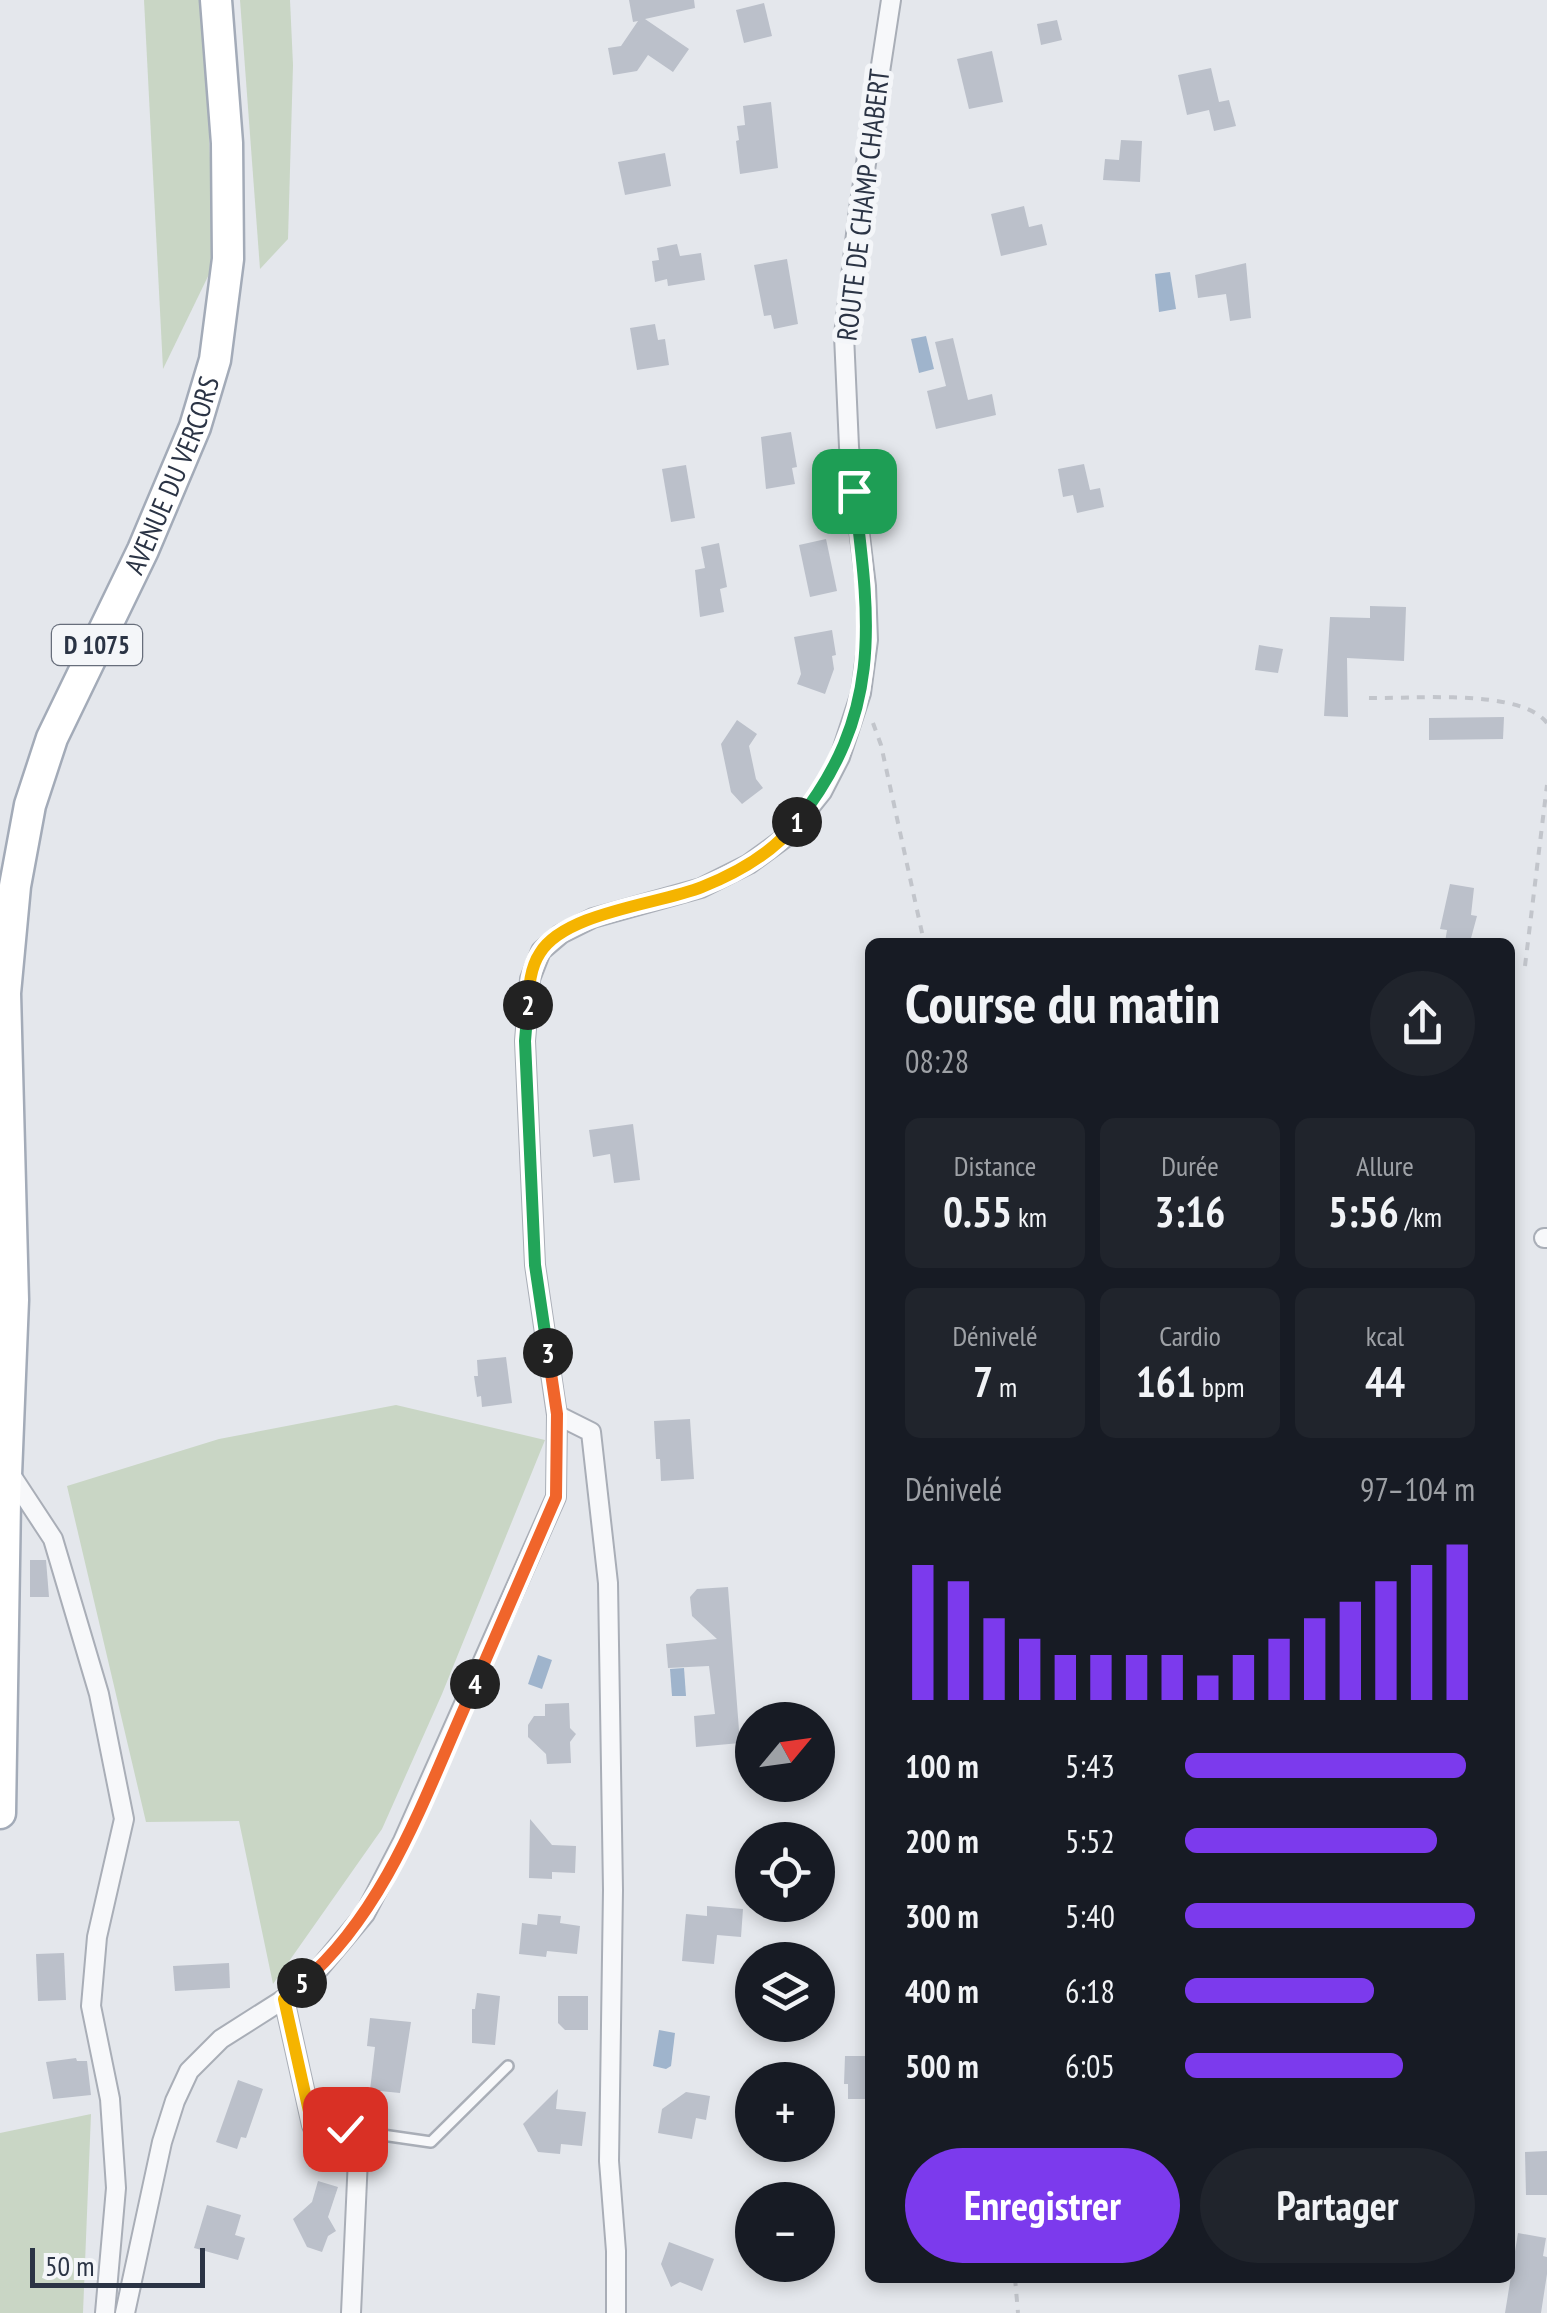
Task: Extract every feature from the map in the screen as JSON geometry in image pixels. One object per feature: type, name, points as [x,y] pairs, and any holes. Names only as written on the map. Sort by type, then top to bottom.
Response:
[{"type":"main road","name":"AVENUE DU VERCORS","points":[[7,1468],[6,993],[15,886],[30,805],[52,738],[143,550],[195,427],[214,360],[228,260],[228,143],[216,0]]},
{"type":"main road","name":"D 1075","points":[[0,1813],[7,1468]]},
{"type":"street","name":"ROUTE DE CHAMP CHABERT","points":[[125,2313],[162,2142],[189,2071],[221,2039],[284,1999],[318,1970],[365,1914],[403,1840],[556,1497],[557,1414],[535,1265],[525,1041],[530,979],[540,951],[561,934],[592,918],[702,888],[749,864],[786,837],[822,792],[840,757],[861,693],[868,640],[866,586],[848,447],[844,335],[858,209],[891,0]]},
{"type":"street","points":[[557,1414],[592,1432],[608,1583],[613,1890],[609,2161],[616,2313]]},
{"type":"street","points":[[7,1468],[53,1540],[99,1694],[124,1819],[97,1937],[91,2006],[110,2100],[116,2188],[105,2313]]},
{"type":"street","points":[[284,1999],[312,2125],[322,2148],[358,2158],[351,2313]]},
{"type":"lane","points":[[312,2125],[431,2142],[508,2066]]},
{"type":"path","points":[[861,693],[882,744],[923,938]]},
{"type":"path","points":[[1369,698],[1496,699],[1522,704],[1547,723]]},
{"type":"path","points":[[1525,966],[1547,784]]},
{"type":"path","points":[[1015,2283],[1018,2313]]},
{"type":"green space","points":[[144,0],[204,0],[214,264],[163,369]]},
{"type":"green space","points":[[240,0],[290,0],[293,65],[288,239],[260,269]]},
{"type":"green space","points":[[396,1405],[545,1440],[442,1694],[382,1829],[273,1984],[239,1821],[146,1822],[67,1486],[219,1439]]},
{"type":"green space","points":[[91,2114],[83,2313],[0,2313],[0,2133]]},
{"type":"water","points":[[1170,272],[1176,309],[1159,312],[1155,274]]},
{"type":"water","points":[[926,336],[934,369],[919,373],[911,339]]},
{"type":"water","points":[[538,1655],[552,1660],[542,1689],[528,1684]]},
{"type":"water","points":[[684,1668],[686,1696],[672,1696],[670,1669]]},
{"type":"water","points":[[659,2030],[675,2033],[671,2066],[666,2069],[653,2066]]},
{"type":"building","points":[[629,0],[694,0],[695,8],[645,19],[689,49],[673,72],[648,55],[637,71],[613,75],[608,48],[621,46],[638,21],[633,22]]},
{"type":"building","points":[[764,3],[772,36],[744,43],[736,10]]},
{"type":"building","points":[[1057,20],[1062,40],[1041,45],[1037,24]]},
{"type":"building","points":[[992,51],[1003,102],[969,109],[957,59]]},
{"type":"building","points":[[1211,68],[1219,102],[1229,100],[1236,126],[1214,131],[1209,110],[1187,115],[1178,75]]},
{"type":"building","points":[[771,102],[778,168],[740,174],[736,141],[737,126],[745,125],[743,106]]},
{"type":"building","points":[[1121,140],[1142,141],[1140,182],[1103,180],[1105,159],[1119,160]]},
{"type":"building","points":[[665,153],[671,186],[625,195],[618,162]]},
{"type":"building","points":[[1024,206],[1029,227],[1042,224],[1047,245],[1001,256],[991,214]]},
{"type":"building","points":[[677,244],[680,256],[701,253],[705,280],[668,286],[667,279],[655,282],[652,261],[659,260],[657,248]]},
{"type":"building","points":[[787,259],[798,324],[774,329],[771,315],[764,316],[754,265]]},
{"type":"building","points":[[1246,263],[1251,318],[1230,321],[1226,294],[1198,298],[1195,275]]},
{"type":"building","points":[[655,324],[658,340],[665,339],[669,365],[637,370],[630,328]]},
{"type":"building","points":[[953,338],[968,400],[992,394],[996,415],[936,429],[927,391],[946,386],[935,342]]},
{"type":"building","points":[[791,432],[797,467],[792,468],[795,484],[766,489],[761,437]]},
{"type":"building","points":[[1084,464],[1090,490],[1100,488],[1104,507],[1077,513],[1073,495],[1063,497],[1058,469]]},
{"type":"building","points":[[686,465],[695,518],[671,522],[662,469]]},
{"type":"building","points":[[826,539],[837,591],[810,597],[799,545]]},
{"type":"building","points":[[719,543],[727,587],[720,589],[724,612],[700,617],[695,570],[705,568],[701,547]]},
{"type":"building","points":[[1370,606],[1406,607],[1404,661],[1347,658],[1348,717],[1324,716],[1330,617],[1370,618]]},
{"type":"building","points":[[832,630],[836,655],[832,656],[834,669],[825,694],[797,684],[801,674],[794,637]]},
{"type":"building","points":[[1259,645],[1283,649],[1278,673],[1255,670]]},
{"type":"building","points":[[1504,717],[1503,739],[1429,740],[1429,718]]},
{"type":"building","points":[[737,720],[757,734],[749,746],[756,779],[763,788],[742,804],[731,792],[721,744]]},
{"type":"building","points":[[1450,884],[1474,888],[1471,915],[1477,916],[1471,938],[1446,938],[1447,930],[1440,929]]},
{"type":"building","points":[[633,1124],[640,1180],[614,1183],[610,1154],[593,1157],[589,1130]]},
{"type":"building","points":[[506,1357],[512,1403],[482,1407],[474,1376],[478,1376],[477,1360]]},
{"type":"building","points":[[690,1419],[694,1479],[661,1481],[654,1421]]},
{"type":"building","points":[[30,1560],[46,1560],[49,1597],[30,1597]]},
{"type":"building","points":[[728,1587],[737,1702],[735,1743],[696,1747],[694,1716],[715,1714],[709,1666],[668,1668],[666,1644],[717,1639],[692,1616],[690,1597],[697,1589]]},
{"type":"building","points":[[569,1703],[570,1728],[576,1734],[570,1742],[571,1763],[547,1764],[546,1754],[528,1737],[528,1725],[534,1716],[545,1716],[545,1704]]},
{"type":"building","points":[[530,1819],[552,1845],[576,1846],[575,1873],[552,1872],[552,1879],[529,1878]]},
{"type":"building","points":[[707,1906],[735,1908],[735,1922],[742,1922],[741,1937],[717,1935],[714,1964],[682,1961],[686,1914],[707,1916]]},
{"type":"building","points":[[538,1914],[561,1916],[560,1923],[580,1926],[577,1954],[519,1954],[522,1923],[537,1925]]},
{"type":"building","points":[[64,1953],[66,2000],[38,2001],[36,1954]]},
{"type":"building","points":[[229,1963],[230,1988],[175,1991],[173,1966]]},
{"type":"building","points":[[477,1993],[500,1996],[495,2045],[472,2043],[472,2009]]},
{"type":"building","points":[[558,1996],[588,1996],[588,2030],[565,2030],[558,2023]]},
{"type":"building","points":[[370,2018],[411,2022],[400,2093],[370,2090],[375,2047],[367,2046]]},
{"type":"building","points":[[845,2056],[865,2056],[865,2099],[848,2099],[848,2084],[844,2084]]},
{"type":"building","points":[[76,2058],[87,2061],[91,2095],[53,2099],[46,2062]]},
{"type":"building","points":[[238,2080],[263,2089],[246,2138],[241,2137],[237,2149],[216,2142]]},
{"type":"building","points":[[558,2089],[556,2109],[586,2112],[582,2146],[561,2144],[560,2154],[538,2152],[523,2124]]},
{"type":"building","points":[[686,2092],[710,2096],[706,2120],[696,2118],[692,2139],[658,2133],[662,2109]]},
{"type":"building","points":[[1547,2151],[1547,2195],[1526,2195],[1525,2152]]},
{"type":"building","points":[[318,2181],[338,2187],[328,2217],[336,2231],[328,2236],[322,2252],[307,2247],[293,2219],[312,2202]]},
{"type":"building","points":[[207,2205],[241,2215],[235,2235],[245,2238],[238,2260],[194,2248]]},
{"type":"building","points":[[1518,2233],[1546,2238],[1543,2256],[1547,2257],[1547,2274],[1541,2313],[1505,2313],[1510,2283],[1515,2283]]},
{"type":"building","points":[[669,2242],[714,2259],[702,2291],[680,2282],[671,2287],[661,2264]]},
{"type":"route","points":[[345,2129],[312,2125],[284,1999],[318,1970],[365,1914],[403,1840],[538,1545],[556,1497],[557,1414],[535,1265],[525,1041],[530,979],[540,951],[561,934],[592,918],[702,888],[749,864],[786,837],[822,792],[840,757],[861,693],[868,640],[866,586],[854,491]]}]
